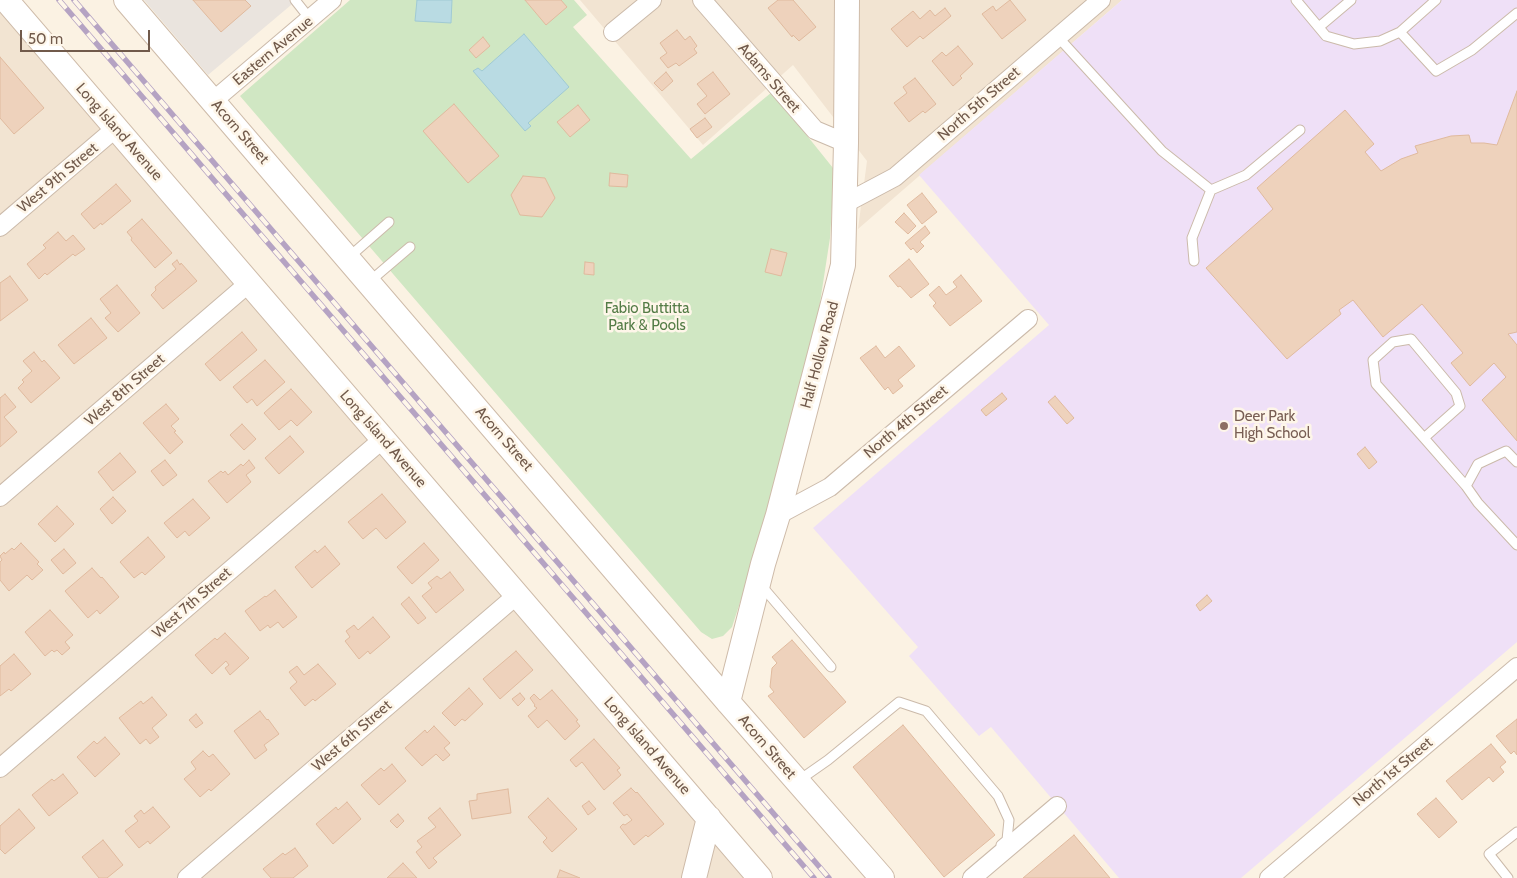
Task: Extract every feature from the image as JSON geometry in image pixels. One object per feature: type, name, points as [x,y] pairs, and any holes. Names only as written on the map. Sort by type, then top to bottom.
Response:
[{"type":"street","name":"Long Island Avenue","points":[[6,0],[760,878]]},
{"type":"street","name":"Acorn Street","points":[[126,0],[728,702],[882,878]]},
{"type":"street","name":"Eastern Avenue","points":[[213,101],[332,0]]},
{"type":"street","points":[[613,32],[652,0]]},
{"type":"street","name":"Adams Street","points":[[702,0],[815,130],[846,143]]},
{"type":"street","name":"Half Hollow Road","points":[[728,702],[843,265],[848,202],[846,143],[847,0]]},
{"type":"street","name":"North 5th Street","points":[[848,202],[894,177],[1101,0]]},
{"type":"street","name":"West 9th Street","points":[[0,227],[116,128]]},
{"type":"street","name":"West 8th Street","points":[[0,497],[249,283]]},
{"type":"street","name":"North 4th Street","points":[[778,515],[830,487],[1028,319]]},
{"type":"street","name":"West 7th Street","points":[[0,768],[383,439]]},
{"type":"street","name":"West 6th Street","points":[[187,878],[517,595]]},
{"type":"street","name":"North 1st Street","points":[[1269,878],[1517,667]]},
{"type":"street","points":[[972,878],[1057,806]]},
{"type":"street","points":[[694,878],[708,818]]},
{"type":"lane","points":[[296,0],[310,19]]},
{"type":"lane","points":[[1296,0],[1326,36],[1354,44],[1380,41],[1400,32],[1436,0]]},
{"type":"lane","points":[[1319,27],[1352,0]]},
{"type":"lane","points":[[1400,32],[1436,71],[1472,50],[1517,13]]},
{"type":"lane","points":[[1058,37],[1162,150],[1211,190]]},
{"type":"lane","points":[[1194,261],[1192,238],[1211,190],[1246,175],[1300,130]]},
{"type":"lane","points":[[348,258],[390,222]]},
{"type":"lane","points":[[368,282],[410,247]]},
{"type":"lane","points":[[1424,438],[1460,406],[1456,393],[1411,339],[1393,342],[1373,360],[1376,384],[1517,546]]},
{"type":"lane","points":[[1466,486],[1478,464],[1506,451],[1517,462]]},
{"type":"lane","points":[[759,582],[831,667]]},
{"type":"lane","points":[[798,781],[828,760],[899,702],[926,711],[998,796],[1009,820],[1007,840],[961,878]]},
{"type":"lane","points":[[1508,878],[1489,854],[1517,832]]},
{"type":"shaded area","points":[[0,0],[760,878],[0,878]]},
{"type":"shaded area","points":[[144,0],[297,0],[208,75]]},
{"type":"shaded area","points":[[580,0],[1122,0],[858,229],[867,161],[793,65],[703,145]]},
{"type":"shaded area","name":"Deer Park High School","points":[[1122,0],[1517,0],[1517,642],[1241,878],[1119,878],[991,727],[979,736],[909,656],[918,647],[813,528],[1049,325],[919,175]]},
{"type":"green space","name":"Fabio Buttitta Park & Pools","points":[[350,0],[574,0],[587,15],[573,27],[691,159],[772,92],[833,168],[830,238],[819,309],[776,480],[747,581],[732,627],[723,636],[712,639],[701,632],[240,96]]},
{"type":"water","points":[[417,0],[452,0],[451,23],[415,21]]},
{"type":"water","points":[[524,34],[569,87],[528,123],[531,126],[525,131],[473,71],[478,68],[482,71]]},
{"type":"building","points":[[193,0],[245,0],[251,6],[221,32]]},
{"type":"building","points":[[525,0],[561,0],[567,7],[546,25]]},
{"type":"building","points":[[778,0],[793,0],[816,27],[799,41],[793,35],[792,37],[768,8]]},
{"type":"building","points":[[1010,0],[1026,20],[1002,39],[982,14],[993,6],[996,11]]},
{"type":"building","points":[[945,8],[951,16],[923,39],[920,36],[907,47],[891,29],[913,11],[920,19],[930,10],[935,16]]},
{"type":"building","points":[[677,30],[685,40],[690,36],[697,46],[694,49],[697,53],[679,66],[676,63],[668,68],[660,58],[667,53],[660,43]]},
{"type":"building","points":[[483,37],[490,46],[476,58],[469,50]]},
{"type":"building","points":[[958,46],[973,64],[960,76],[962,78],[953,86],[932,61],[942,52],[946,56]]},
{"type":"building","points":[[0,57],[44,108],[14,134],[0,118]]},
{"type":"building","points":[[666,72],[673,81],[662,91],[654,83]]},
{"type":"building","points":[[713,72],[730,94],[705,114],[697,104],[707,96],[697,84]]},
{"type":"building","points":[[915,78],[936,104],[909,122],[894,103],[907,93],[903,87]]},
{"type":"building","points":[[1517,91],[1517,332],[1508,334],[1517,345],[1517,441],[1482,400],[1506,377],[1494,363],[1470,386],[1451,363],[1463,353],[1422,304],[1383,337],[1353,300],[1339,310],[1341,314],[1287,359],[1206,268],[1273,209],[1257,188],[1345,110],[1374,144],[1365,152],[1381,171],[1401,159],[1418,153],[1415,146],[1451,136],[1469,135],[1471,143],[1497,145]]},
{"type":"building","points":[[454,104],[499,156],[468,183],[423,131]]},
{"type":"building","points":[[578,105],[590,120],[570,137],[557,122]]},
{"type":"building","points":[[705,118],[712,127],[697,138],[690,129]]},
{"type":"building","points":[[610,173],[628,175],[627,187],[609,186]]},
{"type":"building","points":[[523,176],[545,178],[555,198],[542,217],[520,215],[511,195]]},
{"type":"building","points":[[116,184],[131,201],[102,225],[101,223],[94,229],[81,214]]},
{"type":"building","points":[[922,193],[937,212],[922,224],[907,205]]},
{"type":"building","points":[[904,213],[916,226],[908,234],[895,222]]},
{"type":"building","points":[[142,219],[172,253],[155,268],[131,240],[132,238],[127,232]]},
{"type":"building","points":[[925,226],[930,233],[920,242],[924,246],[917,253],[913,248],[911,250],[905,243]]},
{"type":"building","points":[[58,232],[66,241],[73,235],[85,249],[75,256],[73,254],[47,275],[45,273],[39,279],[27,264],[46,248],[43,245]]},
{"type":"building","points":[[771,249],[787,253],[781,276],[765,272]]},
{"type":"building","points":[[909,259],[929,284],[911,298],[889,276]]},
{"type":"building","points":[[177,260],[197,281],[163,309],[151,295],[156,290],[155,287],[176,269],[172,264]]},
{"type":"building","points":[[585,262],[594,263],[594,275],[584,274]]},
{"type":"building","points":[[961,275],[982,301],[950,326],[933,306],[936,303],[929,295],[939,286],[946,295],[957,287],[953,282]]},
{"type":"building","points":[[10,276],[28,300],[0,321],[0,283]]},
{"type":"building","points":[[117,285],[140,313],[118,332],[105,318],[111,313],[100,299]]},
{"type":"building","points":[[91,318],[107,338],[74,364],[58,345]]},
{"type":"building","points":[[242,332],[257,350],[220,381],[205,364]]},
{"type":"building","points":[[876,346],[885,358],[899,346],[915,366],[898,380],[903,386],[893,394],[888,387],[885,390],[860,358]]},
{"type":"building","points":[[34,352],[60,378],[31,403],[18,388],[24,382],[22,380],[32,371],[23,361]]},
{"type":"building","points":[[265,360],[285,382],[257,406],[252,399],[247,403],[233,387]]},
{"type":"building","points":[[291,389],[312,412],[297,426],[291,420],[279,430],[264,413]]},
{"type":"building","points":[[1002,393],[1007,399],[986,416],[981,410]]},
{"type":"building","points":[[5,394],[16,407],[4,417],[17,432],[0,447],[0,398]]},
{"type":"building","points":[[1055,396],[1074,418],[1067,424],[1048,402]]},
{"type":"building","points":[[166,404],[179,419],[171,426],[183,442],[170,454],[143,423]]},
{"type":"building","points":[[242,424],[256,439],[244,450],[230,435]]},
{"type":"building","points":[[290,436],[304,452],[279,474],[265,458]]},
{"type":"building","points":[[1365,447],[1377,462],[1369,469],[1357,454]]},
{"type":"building","points":[[120,453],[136,472],[113,491],[98,472]]},
{"type":"building","points":[[165,460],[177,475],[163,486],[151,471]]},
{"type":"building","points":[[249,460],[255,468],[246,475],[251,482],[227,503],[208,481],[221,471],[223,473],[225,471],[228,475]]},
{"type":"building","points":[[382,494],[406,522],[386,539],[376,528],[363,539],[348,522]]},
{"type":"building","points":[[113,497],[126,511],[112,524],[100,509]]},
{"type":"building","points":[[193,499],[210,518],[189,536],[185,531],[177,538],[164,523]]},
{"type":"building","points":[[57,506],[74,524],[55,542],[38,524]]},
{"type":"building","points":[[148,537],[165,557],[145,575],[142,572],[134,578],[120,562]]},
{"type":"building","points":[[21,543],[39,562],[37,564],[43,570],[32,580],[27,575],[9,591],[0,580],[0,562],[2,560],[0,556],[12,548],[14,550]]},
{"type":"building","points":[[424,543],[439,560],[412,584],[397,567]]},
{"type":"building","points":[[325,546],[340,564],[312,588],[295,567],[315,550],[317,553]]},
{"type":"building","points":[[64,549],[76,563],[63,574],[51,560]]},
{"type":"building","points":[[92,568],[119,597],[100,614],[97,610],[88,618],[65,591]]},
{"type":"building","points":[[450,572],[464,590],[436,613],[422,596],[432,588],[428,583],[437,576],[441,579]]},
{"type":"building","points":[[275,590],[297,617],[283,628],[278,622],[270,628],[268,625],[260,631],[245,611]]},
{"type":"building","points":[[1207,595],[1212,601],[1200,611],[1196,605]]},
{"type":"building","points":[[409,597],[426,618],[418,624],[401,604]]},
{"type":"building","points":[[50,610],[73,635],[65,642],[70,648],[62,655],[57,650],[54,652],[52,650],[45,656],[25,632]]},
{"type":"building","points":[[373,617],[390,637],[370,654],[368,651],[359,659],[345,641],[350,637],[346,631],[354,625],[358,630]]},
{"type":"building","points":[[225,633],[249,658],[230,675],[225,668],[229,665],[226,661],[212,674],[195,655],[215,638],[217,640]]},
{"type":"building","points":[[792,640],[846,702],[804,738],[768,696],[774,692],[770,687],[772,668],[777,663],[772,657]]},
{"type":"building","points":[[516,651],[533,670],[500,699],[483,679]]},
{"type":"building","points":[[14,654],[31,674],[11,691],[9,689],[0,696],[0,666]]},
{"type":"building","points":[[318,664],[336,684],[315,701],[313,699],[305,706],[290,688],[297,682],[289,672],[297,666],[304,675]]},
{"type":"building","points":[[469,688],[483,704],[465,721],[462,719],[455,726],[442,713]]},
{"type":"building","points":[[552,690],[578,720],[576,721],[580,726],[565,740],[547,720],[538,728],[528,716],[537,708],[530,698],[534,694],[540,700]]},
{"type":"building","points":[[520,693],[525,699],[518,706],[512,699]]},
{"type":"building","points":[[152,697],[167,715],[152,728],[159,737],[150,744],[146,739],[140,744],[119,718],[141,701],[143,704]]},
{"type":"building","points":[[260,711],[279,734],[264,745],[267,750],[255,759],[234,731]]},
{"type":"building","points":[[196,714],[203,723],[196,728],[189,720]]},
{"type":"building","points":[[1517,719],[1517,755],[1514,751],[1511,754],[1496,736]]},
{"type":"building","points":[[903,725],[995,835],[944,877],[853,767]]},
{"type":"building","points":[[434,726],[450,743],[444,748],[450,755],[443,761],[436,754],[422,766],[405,748],[425,730],[427,733]]},
{"type":"building","points":[[105,737],[120,754],[95,777],[77,757],[94,741],[97,744]]},
{"type":"building","points":[[594,739],[620,768],[617,770],[621,775],[604,790],[582,762],[576,767],[570,760]]},
{"type":"building","points":[[1491,744],[1506,762],[1500,767],[1504,772],[1493,782],[1489,777],[1462,800],[1446,781]]},
{"type":"building","points":[[203,751],[209,757],[213,754],[230,774],[211,791],[209,789],[200,797],[184,779],[196,769],[191,762]]},
{"type":"building","points":[[392,764],[406,781],[379,805],[361,785],[381,768],[384,771]]},
{"type":"building","points":[[63,774],[78,793],[49,816],[32,795],[52,779],[54,781]]},
{"type":"building","points":[[631,788],[637,792],[664,824],[634,845],[620,827],[632,820],[627,814],[624,816],[613,803]]},
{"type":"building","points":[[508,789],[511,813],[472,819],[469,801],[477,800],[477,794]]},
{"type":"building","points":[[548,798],[577,829],[552,852],[543,842],[547,838],[528,817]]},
{"type":"building","points":[[1436,798],[1457,822],[1439,838],[1417,814]]},
{"type":"building","points":[[589,801],[596,809],[588,815],[582,806]]},
{"type":"building","points":[[347,802],[361,819],[333,844],[316,824],[336,807],[338,810]]},
{"type":"building","points":[[153,807],[170,827],[150,844],[148,841],[139,848],[125,831],[138,821],[134,816],[141,810],[144,814]]},
{"type":"building","points":[[440,808],[461,835],[433,858],[437,862],[429,869],[416,852],[422,847],[417,841],[436,827],[428,818]]},
{"type":"building","points":[[19,809],[35,828],[5,854],[0,849],[0,826]]},
{"type":"building","points":[[398,814],[404,821],[397,828],[390,821]]},
{"type":"building","points":[[1074,835],[1110,878],[1023,878]]},
{"type":"building","points":[[103,840],[123,865],[107,878],[99,878],[82,857]]},
{"type":"building","points":[[295,848],[308,866],[293,878],[271,878],[263,869],[283,853],[285,855]]},
{"type":"building","points":[[403,863],[417,878],[387,878]]},
{"type":"building","points":[[560,870],[580,878],[557,878]]},
{"type":"railway","points":[[59,0],[814,878]]},
{"type":"railway","points":[[74,0],[829,878]]},
{"type":"place","name":"Deer Park High School","points":[[1224,426]]}]
